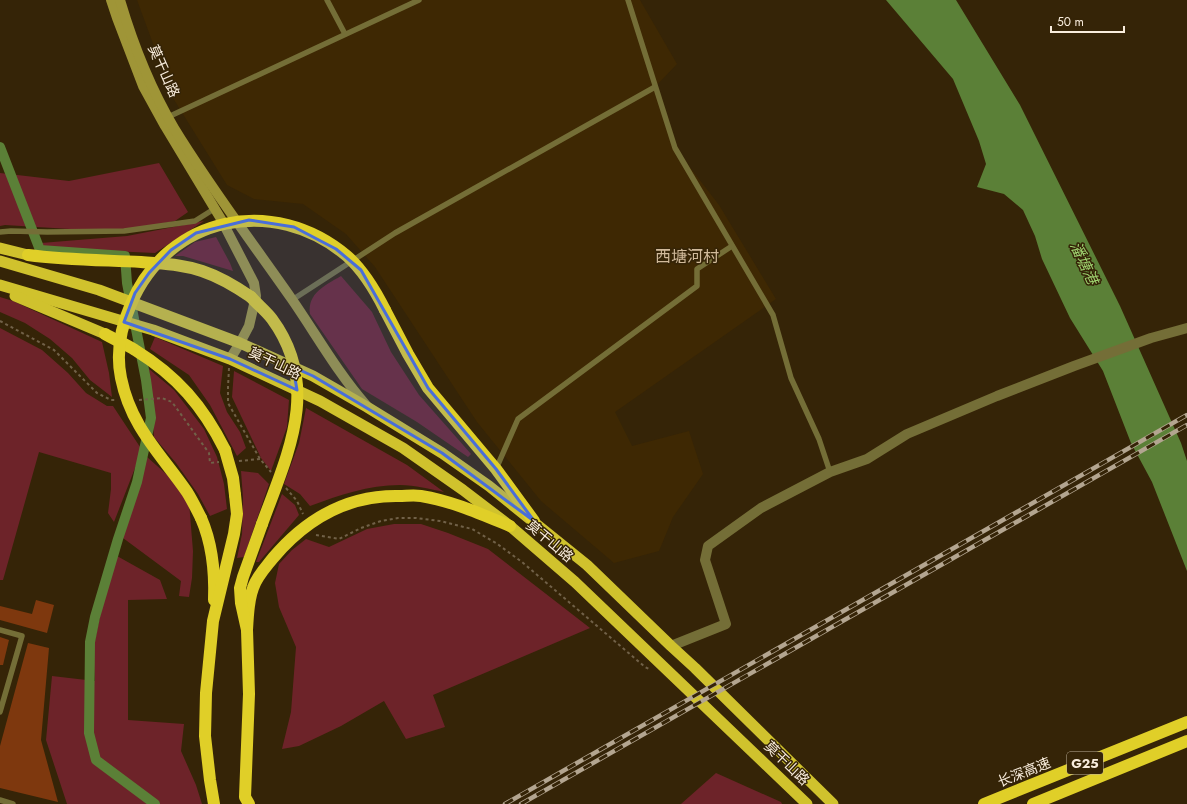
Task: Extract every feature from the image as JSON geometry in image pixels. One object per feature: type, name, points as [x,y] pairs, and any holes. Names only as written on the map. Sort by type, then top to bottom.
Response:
[{"type":"highway","points":[[214,804],[205,736],[204,714],[213,621],[214,590],[211,556],[206,530],[188,493],[143,433],[129,406],[121,377],[119,352],[122,329],[135,293],[149,273],[171,250],[196,233],[230,223],[249,220],[271,221],[294,227],[325,241],[347,257],[361,270],[373,287],[408,354],[428,388],[496,469],[534,521]]},
{"type":"highway","points":[[0,248],[28,255],[64,259],[174,265],[201,271],[227,281],[250,297],[272,318],[283,337],[290,356],[297,383],[297,411],[289,448],[240,588],[241,603],[247,630]]},
{"type":"highway","name":"莫干山路","points":[[0,261],[99,290],[240,343],[313,376],[442,453],[489,486],[587,565],[670,646],[695,668],[833,804]]},
{"type":"highway","name":"莫干山路","points":[[0,285],[153,330],[230,359],[320,401],[403,448],[463,490],[510,526],[575,582],[807,804]]},
{"type":"highway","points":[[0,289],[105,334],[134,349],[164,370],[183,388],[204,413],[225,450],[233,478],[237,514],[226,573],[213,621]]},
{"type":"highway","points":[[246,802],[249,694],[247,630],[250,599],[253,586],[260,575],[284,546],[322,515],[344,504],[382,496],[420,496],[462,507],[510,526]]},
{"type":"highway","name":"长深高速","points":[[984,804],[1187,722]]},
{"type":"highway","name":"G25","points":[[1033,804],[1187,741]]},
{"type":"main road","name":"莫干山路","points":[[111,0],[144,86],[168,133],[214,209],[254,283],[256,296],[249,326],[230,359]]},
{"type":"main road","name":"莫干山路","points":[[120,0],[125,17],[152,86],[168,117],[217,195],[292,300],[348,385],[367,407]]},
{"type":"street","points":[[670,646],[726,624],[705,560],[708,546],[761,508],[830,472],[867,459],[907,434],[997,396],[1090,360],[1151,338],[1187,328]]},
{"type":"lane","points":[[327,0],[345,34]]},
{"type":"lane","points":[[168,117],[419,0]]},
{"type":"lane","points":[[628,0],[675,148],[772,315],[791,378],[819,439],[830,472]]},
{"type":"lane","points":[[292,300],[395,233],[655,87]]},
{"type":"lane","points":[[0,232],[11,230],[47,232],[124,231],[195,221],[214,209]]},
{"type":"lane","points":[[496,469],[518,419],[697,286],[697,269],[732,246]]},
{"type":"lane","points":[[0,630],[22,636],[0,711]]},
{"type":"lane","points":[[0,800],[13,804]]},
{"type":"path","points":[[0,322],[54,350],[97,393],[111,400],[119,400]]},
{"type":"path","points":[[230,359],[228,403],[260,460],[276,477]]},
{"type":"path","points":[[135,400],[162,398]]},
{"type":"path","points":[[281,483],[297,501],[303,514]]},
{"type":"path","points":[[316,535],[339,539],[361,528],[381,521],[398,518],[440,520],[472,529],[496,543],[522,562],[639,662],[652,670]]},
{"type":"highlighted area","points":[[249,220],[294,227],[336,249],[361,270],[428,388],[496,469],[534,521],[442,453],[313,376],[293,367],[297,390],[230,359],[124,322],[135,293],[149,273],[171,250],[196,233]]},
{"type":"shaded area","points":[[137,0],[640,0],[677,64],[655,87],[675,148],[719,205],[776,299],[615,412],[632,446],[689,431],[703,474],[673,517],[659,551],[614,563],[541,501],[477,422],[375,267],[346,234],[303,204],[254,199],[227,185],[173,98]]},
{"type":"shaded area","points":[[159,163],[188,212],[175,221],[118,232],[5,225],[0,226],[0,173],[69,181]]},
{"type":"shaded area","points":[[204,221],[155,253],[43,248],[41,243],[127,236]]},
{"type":"shaded area","points":[[216,237],[233,271],[183,256],[175,256],[195,242]]},
{"type":"shaded area","points":[[341,276],[372,312],[391,352],[419,395],[471,454],[468,457],[417,422],[362,389],[310,314],[311,300],[319,290]]},
{"type":"shaded area","points":[[0,297],[13,301],[102,342],[109,373],[112,397],[90,380],[72,358],[50,339],[25,323],[0,312]]},
{"type":"shaded area","points":[[0,328],[42,350],[68,373],[86,393],[107,406],[113,406],[142,450],[114,522],[108,513],[111,473],[39,452],[3,580],[0,580]]},
{"type":"shaded area","points":[[155,337],[223,366],[220,393],[227,412],[240,432],[246,448],[237,456],[210,405],[189,375],[150,349]]},
{"type":"shaded area","points":[[149,369],[174,390],[204,429],[217,457],[224,484],[227,509],[210,516],[198,494],[176,463],[154,437]]},
{"type":"shaded area","points":[[234,371],[289,400],[287,427],[271,471],[261,458],[232,397]]},
{"type":"shaded area","points":[[306,408],[407,465],[444,492],[422,487],[388,485],[354,491],[310,506],[300,494],[284,484],[299,443]]},
{"type":"shaded area","points":[[147,457],[173,480],[189,502],[193,551],[192,578],[189,597],[179,596],[181,581],[123,538]]},
{"type":"shaded area","points":[[241,471],[258,473],[269,484],[244,557],[237,558],[242,534],[243,498]]},
{"type":"shaded area","points":[[282,494],[295,505],[299,515],[259,562],[256,562]]},
{"type":"shaded area","points":[[394,524],[421,524],[488,549],[590,628],[433,695],[445,727],[406,739],[384,701],[341,726],[299,746],[282,749],[291,712],[296,647],[279,607],[275,583],[279,564],[292,550],[306,539],[329,547],[367,529]]},
{"type":"shaded area","points":[[117,556],[160,580],[167,599],[128,600],[128,720],[184,724],[181,751],[196,785],[202,804],[67,804],[46,740],[52,676],[95,681],[93,650],[104,597]]},
{"type":"shaded area","points":[[716,773],[781,802],[782,804],[681,804]]},
{"type":"water","name":"潘塘港","points":[[886,0],[956,0],[1020,105],[1120,306],[1181,443],[1187,461],[1187,571],[1152,482],[1131,443],[1103,371],[1070,318],[1042,259],[1035,236],[1023,210],[1004,194],[977,187],[986,164],[979,141],[953,79]]},
{"type":"building","points":[[36,600],[54,605],[47,633],[0,620],[0,606],[32,614]]},
{"type":"building","points":[[0,637],[9,640],[3,665],[0,665]]},
{"type":"building","points":[[28,643],[49,648],[41,740],[58,802],[0,788],[0,746]]},
{"type":"waterway","points":[[0,147],[40,250],[125,256],[127,283],[146,380],[151,418],[137,482],[118,539],[95,617],[90,642],[89,733],[96,760],[155,804]]},
{"type":"railway","points":[[505,804],[1187,415]]},
{"type":"railway","points":[[521,804],[1187,425]]},
{"type":"district","name":"西塘河村","points":[[687,256]]}]
